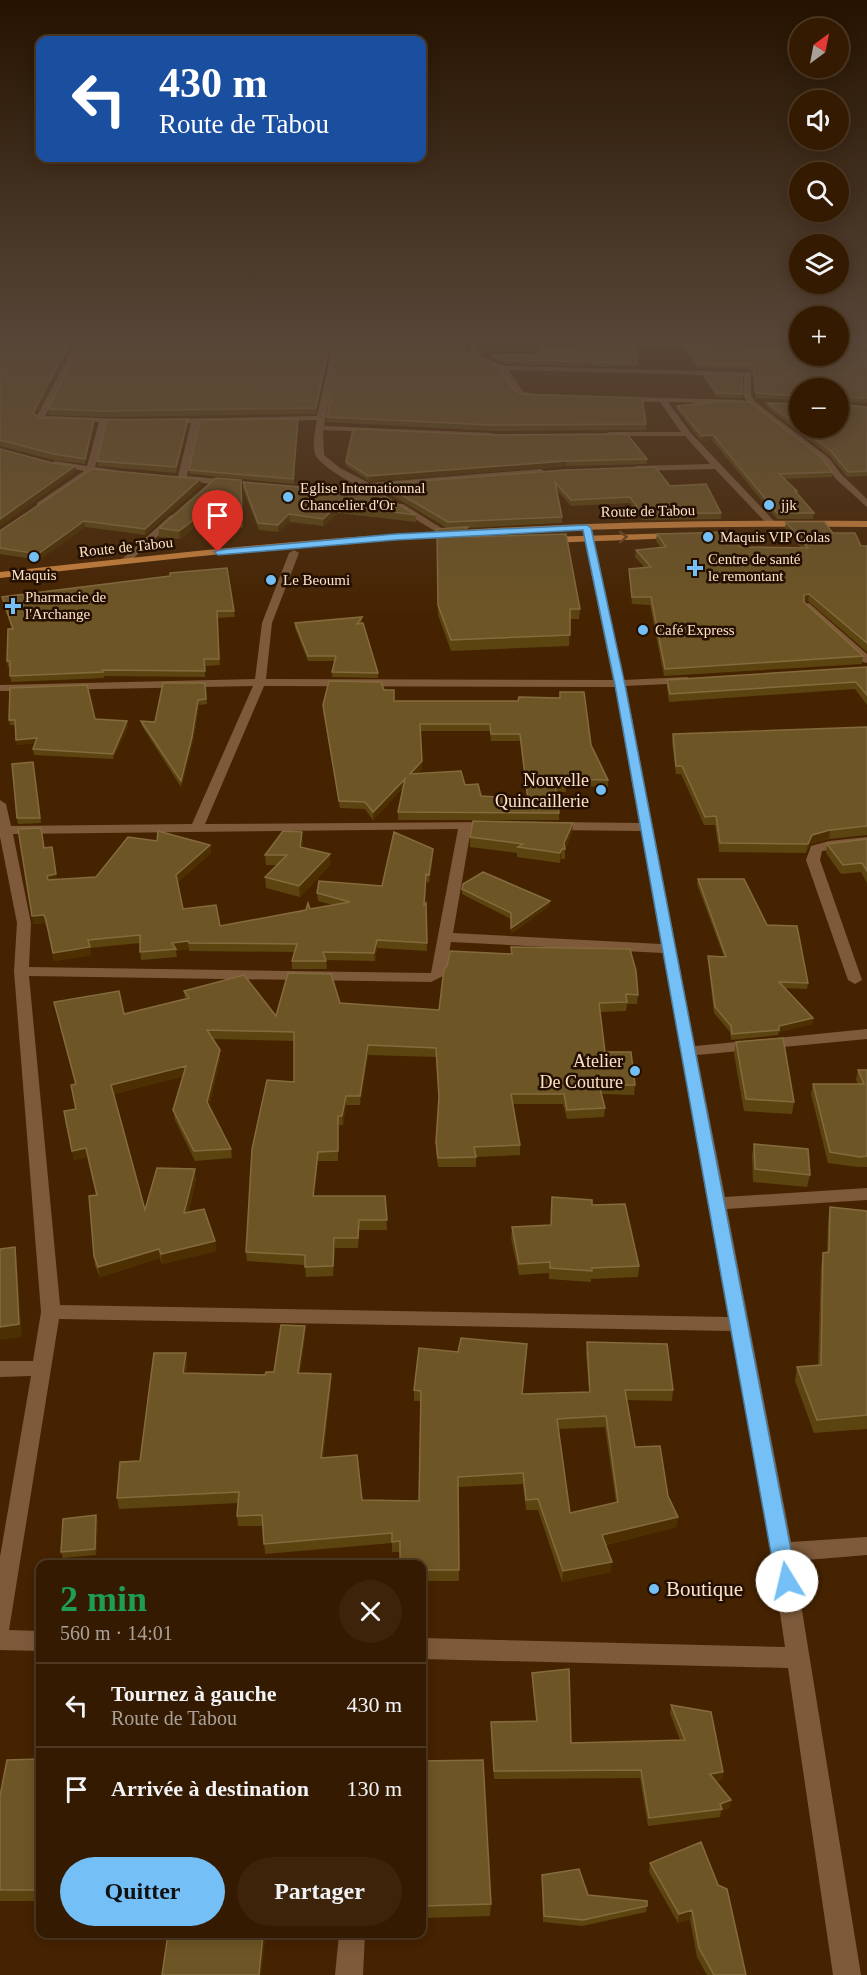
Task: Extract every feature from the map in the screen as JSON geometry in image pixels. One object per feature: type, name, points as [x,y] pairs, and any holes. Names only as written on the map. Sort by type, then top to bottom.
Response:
[{"type":"main road","name":"Route de Tabou","points":[[531,540],[589,533],[772,524],[867,524]]},
{"type":"main road","name":"Route de Tabou","points":[[0,575],[277,547],[446,534],[589,533],[685,536]]},
{"type":"main road","points":[[733,535],[867,533]]},
{"type":"main road","name":"Route de Tabou","points":[[0,584],[294,553],[519,541]]},
{"type":"street","points":[[36,508],[90,470],[100,432]]},
{"type":"street","points":[[182,478],[193,432]]},
{"type":"street","points":[[320,432],[318,448],[320,456],[387,498],[363,495]]},
{"type":"street","points":[[429,432],[503,435]]},
{"type":"street","points":[[790,432],[826,460],[838,476],[867,504]]},
{"type":"street","points":[[595,435],[687,434],[772,524]]},
{"type":"street","points":[[44,462],[124,473]]},
{"type":"street","points":[[624,469],[718,466]]},
{"type":"street","points":[[368,486],[554,472]]},
{"type":"street","points":[[170,477],[237,483]]},
{"type":"street","points":[[206,489],[214,481]]},
{"type":"street","points":[[396,504],[446,534]]},
{"type":"street","points":[[124,562],[181,511]]},
{"type":"street","points":[[589,533],[647,827],[782,1552],[847,1975]]},
{"type":"street","points":[[198,828],[260,682],[267,624],[294,553]]},
{"type":"street","points":[[809,606],[867,660]]},
{"type":"street","points":[[0,688],[260,682],[620,685],[702,680]]},
{"type":"street","points":[[0,804],[24,923],[21,971],[51,1312],[0,1624]]},
{"type":"street","points":[[21,971],[431,978],[438,975],[465,825]]},
{"type":"street","points":[[5,830],[500,826]]},
{"type":"street","points":[[545,826],[647,827]]},
{"type":"street","points":[[855,980],[813,860],[816,849],[829,844],[867,841]]},
{"type":"street","points":[[446,937],[669,949]]},
{"type":"street","points":[[689,1051],[867,1034]]},
{"type":"street","points":[[717,1204],[867,1194]]},
{"type":"street","points":[[51,1312],[739,1324]]},
{"type":"street","points":[[0,1369],[42,1368]]},
{"type":"street","points":[[782,1552],[867,1546]]},
{"type":"street","points":[[0,1640],[36,1641]]},
{"type":"street","points":[[426,1649],[799,1658]]},
{"type":"street","points":[[350,1975],[352,1938]]},
{"type":"building","points":[[0,432],[91,432],[85,459],[54,454],[0,440]]},
{"type":"building","points":[[104,432],[185,432],[176,467],[97,461]]},
{"type":"building","points":[[197,432],[297,432],[293,479],[189,470]]},
{"type":"building","points":[[352,432],[491,435],[627,434],[647,459],[566,461],[368,476],[346,462]]},
{"type":"building","points":[[699,432],[789,432],[789,438],[796,438],[822,458],[832,472],[779,474],[797,491],[795,491],[814,513],[777,513],[713,435],[702,436]]},
{"type":"building","points":[[849,432],[867,432],[867,471],[848,472],[831,451],[813,438],[849,438]]},
{"type":"building","points":[[0,449],[52,463],[75,466],[0,519]]},
{"type":"building","points":[[655,467],[670,486],[706,484],[721,513],[642,514],[630,497],[571,500],[555,482],[562,517],[448,522],[383,484],[566,470]]},
{"type":"building","points":[[92,469],[200,479],[145,529],[84,521],[38,554],[0,548],[0,531]]},
{"type":"building","points":[[216,478],[241,480],[242,520],[200,515],[179,531],[159,528]]},
{"type":"building","points":[[243,482],[381,494],[416,515],[338,505],[323,519],[289,514],[278,525],[258,523]]},
{"type":"building","points":[[786,522],[824,522],[833,533],[855,533],[861,546],[867,546],[867,643],[809,594],[804,595],[804,602],[863,656],[665,669],[651,597],[632,597],[629,569],[651,567],[636,550],[666,547],[657,534],[732,532],[740,547],[808,548]]},
{"type":"building","points":[[468,527],[462,533],[469,537],[566,534],[580,609],[570,609],[570,635],[451,640],[438,605],[437,529]]},
{"type":"building","points":[[227,568],[234,611],[217,611],[219,659],[204,659],[205,671],[103,670],[103,672],[10,676],[10,661],[7,661],[8,629],[13,629],[2,597],[170,576],[170,573]]},
{"type":"building","points":[[362,617],[357,624],[363,623],[378,673],[332,672],[336,656],[308,656],[295,623]]},
{"type":"building","points":[[867,667],[867,695],[856,682],[670,694],[667,680]]},
{"type":"building","points":[[329,681],[381,682],[384,690],[394,690],[394,701],[518,701],[519,697],[560,698],[560,692],[584,692],[591,745],[608,780],[565,779],[566,785],[555,785],[559,813],[398,812],[405,779],[373,812],[365,802],[339,801],[323,705]],"holes":[[[420,724],[490,724],[491,734],[520,734],[528,799],[481,796],[478,784],[465,785],[461,771],[410,774],[422,761]]]},
{"type":"building","points":[[163,683],[205,683],[206,699],[198,700],[181,781],[141,721],[155,722]]},
{"type":"building","points":[[87,685],[95,719],[127,721],[113,754],[33,749],[37,738],[16,740],[15,720],[9,720],[10,688]]},
{"type":"building","points":[[867,727],[867,826],[830,830],[812,835],[808,844],[720,843],[716,816],[705,817],[682,766],[676,766],[673,734]]},
{"type":"building","points":[[33,762],[40,818],[17,818],[12,764]]},
{"type":"building","points":[[473,821],[573,823],[564,843],[565,849],[562,849],[560,853],[518,847],[523,844],[470,837]]},
{"type":"building","points":[[41,828],[44,848],[52,847],[56,874],[47,876],[48,880],[96,877],[128,837],[157,841],[158,831],[210,845],[176,875],[183,909],[216,905],[220,926],[306,910],[308,903],[310,909],[350,902],[317,893],[319,881],[382,886],[394,832],[433,849],[429,875],[426,874],[424,905],[426,903],[427,943],[377,940],[374,953],[323,952],[326,961],[292,961],[297,944],[189,943],[188,941],[172,943],[176,949],[140,952],[140,935],[88,940],[90,947],[53,953],[44,915],[32,916],[18,829]]},
{"type":"building","points":[[283,831],[302,832],[300,847],[330,854],[299,886],[265,877],[287,855],[265,855]]},
{"type":"building","points":[[867,839],[867,871],[862,863],[843,865],[827,844]]},
{"type":"building","points":[[483,872],[550,901],[511,928],[511,913],[462,889],[463,884]]},
{"type":"building","points":[[698,879],[744,879],[767,925],[797,926],[808,983],[779,982],[813,1018],[779,1026],[779,1030],[732,1034],[731,1026],[715,1007],[708,956],[726,957]]},
{"type":"building","points":[[511,947],[630,949],[636,971],[638,995],[626,994],[627,1002],[599,1003],[605,1052],[631,1052],[635,1085],[599,1085],[605,1108],[567,1110],[564,1094],[511,1094],[520,1145],[474,1147],[476,1157],[438,1158],[436,1142],[439,1097],[436,1048],[368,1045],[360,1096],[346,1096],[342,1116],[338,1116],[338,1151],[318,1152],[313,1196],[385,1196],[387,1220],[359,1220],[358,1238],[334,1238],[333,1266],[305,1267],[305,1255],[246,1252],[252,1149],[267,1080],[294,1082],[294,1032],[207,1030],[220,1050],[207,1102],[231,1149],[194,1151],[173,1110],[186,1066],[111,1085],[145,1210],[157,1168],[195,1169],[184,1213],[204,1209],[215,1241],[161,1254],[159,1249],[98,1267],[94,1256],[89,1196],[97,1195],[86,1148],[72,1151],[64,1111],[76,1109],[71,1085],[76,1084],[54,1002],[119,991],[124,1014],[189,998],[184,991],[244,975],[276,1016],[288,973],[331,974],[340,1003],[439,1010],[444,969],[447,966],[450,951],[512,954]]},
{"type":"building","points":[[783,1038],[794,1102],[746,1099],[736,1042]]},
{"type":"building","points":[[858,1070],[867,1070],[867,1156],[860,1157],[830,1152],[813,1084],[864,1084]]},
{"type":"building","points":[[754,1144],[808,1149],[810,1175],[755,1169]]},
{"type":"building","points":[[552,1197],[592,1200],[592,1205],[625,1204],[639,1266],[592,1268],[592,1271],[550,1268],[550,1262],[519,1264],[512,1227],[551,1225]]},
{"type":"building","points":[[830,1207],[867,1211],[867,1415],[817,1420],[797,1367],[821,1365],[823,1253],[829,1252]]},
{"type":"building","points":[[15,1247],[19,1324],[0,1327],[0,1249]]},
{"type":"building","points":[[281,1325],[305,1326],[298,1373],[331,1374],[321,1458],[357,1455],[362,1500],[419,1501],[421,1391],[414,1390],[419,1348],[458,1352],[461,1338],[527,1344],[522,1394],[590,1392],[587,1342],[667,1344],[673,1390],[625,1390],[635,1447],[660,1446],[668,1496],[678,1517],[602,1535],[612,1562],[563,1571],[538,1499],[526,1500],[523,1473],[458,1477],[459,1570],[426,1570],[426,1560],[400,1560],[400,1541],[392,1542],[392,1533],[264,1544],[262,1515],[237,1516],[239,1492],[117,1498],[120,1462],[140,1461],[154,1353],[186,1353],[183,1373],[265,1375],[266,1372],[274,1372]],"holes":[[[606,1416],[618,1502],[570,1513],[557,1419]]]},
{"type":"building","points":[[96,1515],[95,1549],[61,1552],[63,1519]]},
{"type":"building","points":[[569,1669],[571,1743],[685,1740],[671,1705],[711,1712],[723,1772],[710,1774],[731,1800],[720,1804],[722,1809],[649,1818],[641,1770],[494,1771],[491,1722],[537,1721],[532,1673]]},
{"type":"building","points":[[36,1759],[36,1890],[0,1890],[0,1796],[7,1760]]},
{"type":"building","points":[[483,1760],[491,1904],[426,1906],[426,1761]]},
{"type":"building","points":[[701,1842],[718,1885],[727,1889],[746,1975],[714,1975],[699,1948],[692,1910],[679,1914],[650,1863]]},
{"type":"building","points":[[579,1869],[588,1895],[647,1901],[647,1906],[583,1920],[544,1916],[542,1875]]},
{"type":"building","points":[[167,1938],[263,1938],[259,1975],[162,1975]]},
{"type":"place","name":"Eglise Internationnal Chancelier d'Or","points":[[288,497]]},
{"type":"place","name":"jjk","points":[[769,505]]},
{"type":"place","name":"Maquis VIP Colas","points":[[708,537]]},
{"type":"place","name":"Maquis","points":[[34,557]]},
{"type":"place","name":"Centre de santé le remontant","points":[[695,568]]},
{"type":"place","name":"Le Beoumi","points":[[271,580]]},
{"type":"place","name":"Pharmacie de l'Archange","points":[[13,606]]},
{"type":"place","name":"Café Express","points":[[643,630]]},
{"type":"place","name":"Nouvelle Quincaillerie","points":[[601,790]]},
{"type":"place","name":"Atelier De Couture","points":[[635,1071]]},
{"type":"place","name":"Boutique","points":[[654,1589]]},
{"type":"route","points":[[218,552],[395,537],[587,528],[620,685],[787,1581]]}]
